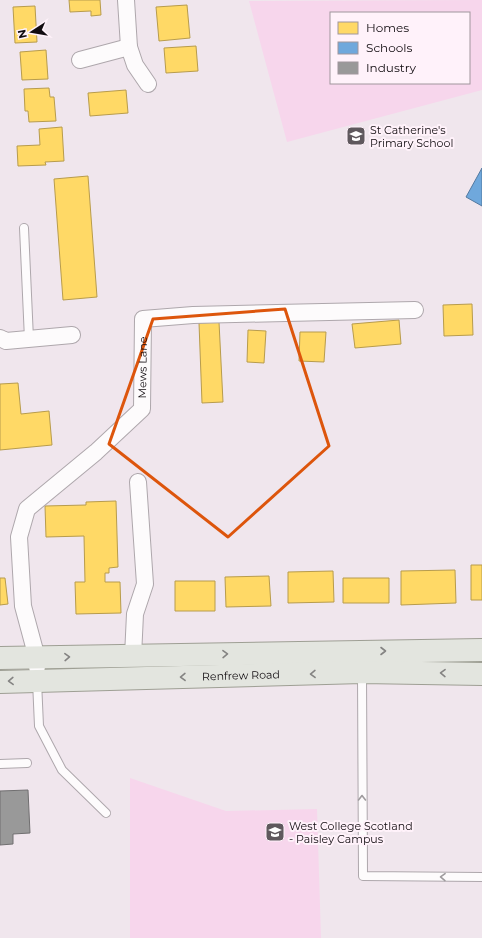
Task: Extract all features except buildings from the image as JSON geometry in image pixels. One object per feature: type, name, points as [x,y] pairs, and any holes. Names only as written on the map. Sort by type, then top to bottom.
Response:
[{"type":"main road","name":"Renfrew Road","points":[[0,682],[362,662],[482,650]]},
{"type":"main road","name":"Renfrew Road","points":[[0,658],[133,656],[362,662],[482,674]]},
{"type":"street","points":[[126,0],[129,47],[135,65],[148,84]]},
{"type":"street","points":[[80,60],[129,47]]},
{"type":"street","name":"Mews Lane","points":[[37,680],[37,658],[23,606],[19,537],[27,509],[96,452],[142,410],[143,319],[193,315],[415,310]]},
{"type":"street","points":[[0,338],[6,341],[72,335]]},
{"type":"street","points":[[133,656],[135,614],[145,584],[138,482]]},
{"type":"lane","points":[[24,228],[29,339]]},
{"type":"lane","points":[[362,662],[363,876],[482,877]]},
{"type":"lane","points":[[37,680],[39,726],[58,763],[62,770],[106,813]]},
{"type":"lane","points":[[0,764],[27,763]]},
{"type":"highlighted area","points":[[285,309],[329,446],[228,537],[109,444],[153,319]]},
{"type":"shaded area","points":[[482,0],[482,90],[287,142],[249,1]]},
{"type":"shaded area","points":[[130,778],[226,811],[317,809],[321,938],[130,938]]},
{"type":"place","name":"St Catherine's Primary School","points":[[356,136]]},
{"type":"place","name":"West College Scotland - Paisley Campus","points":[[275,832]]}]
